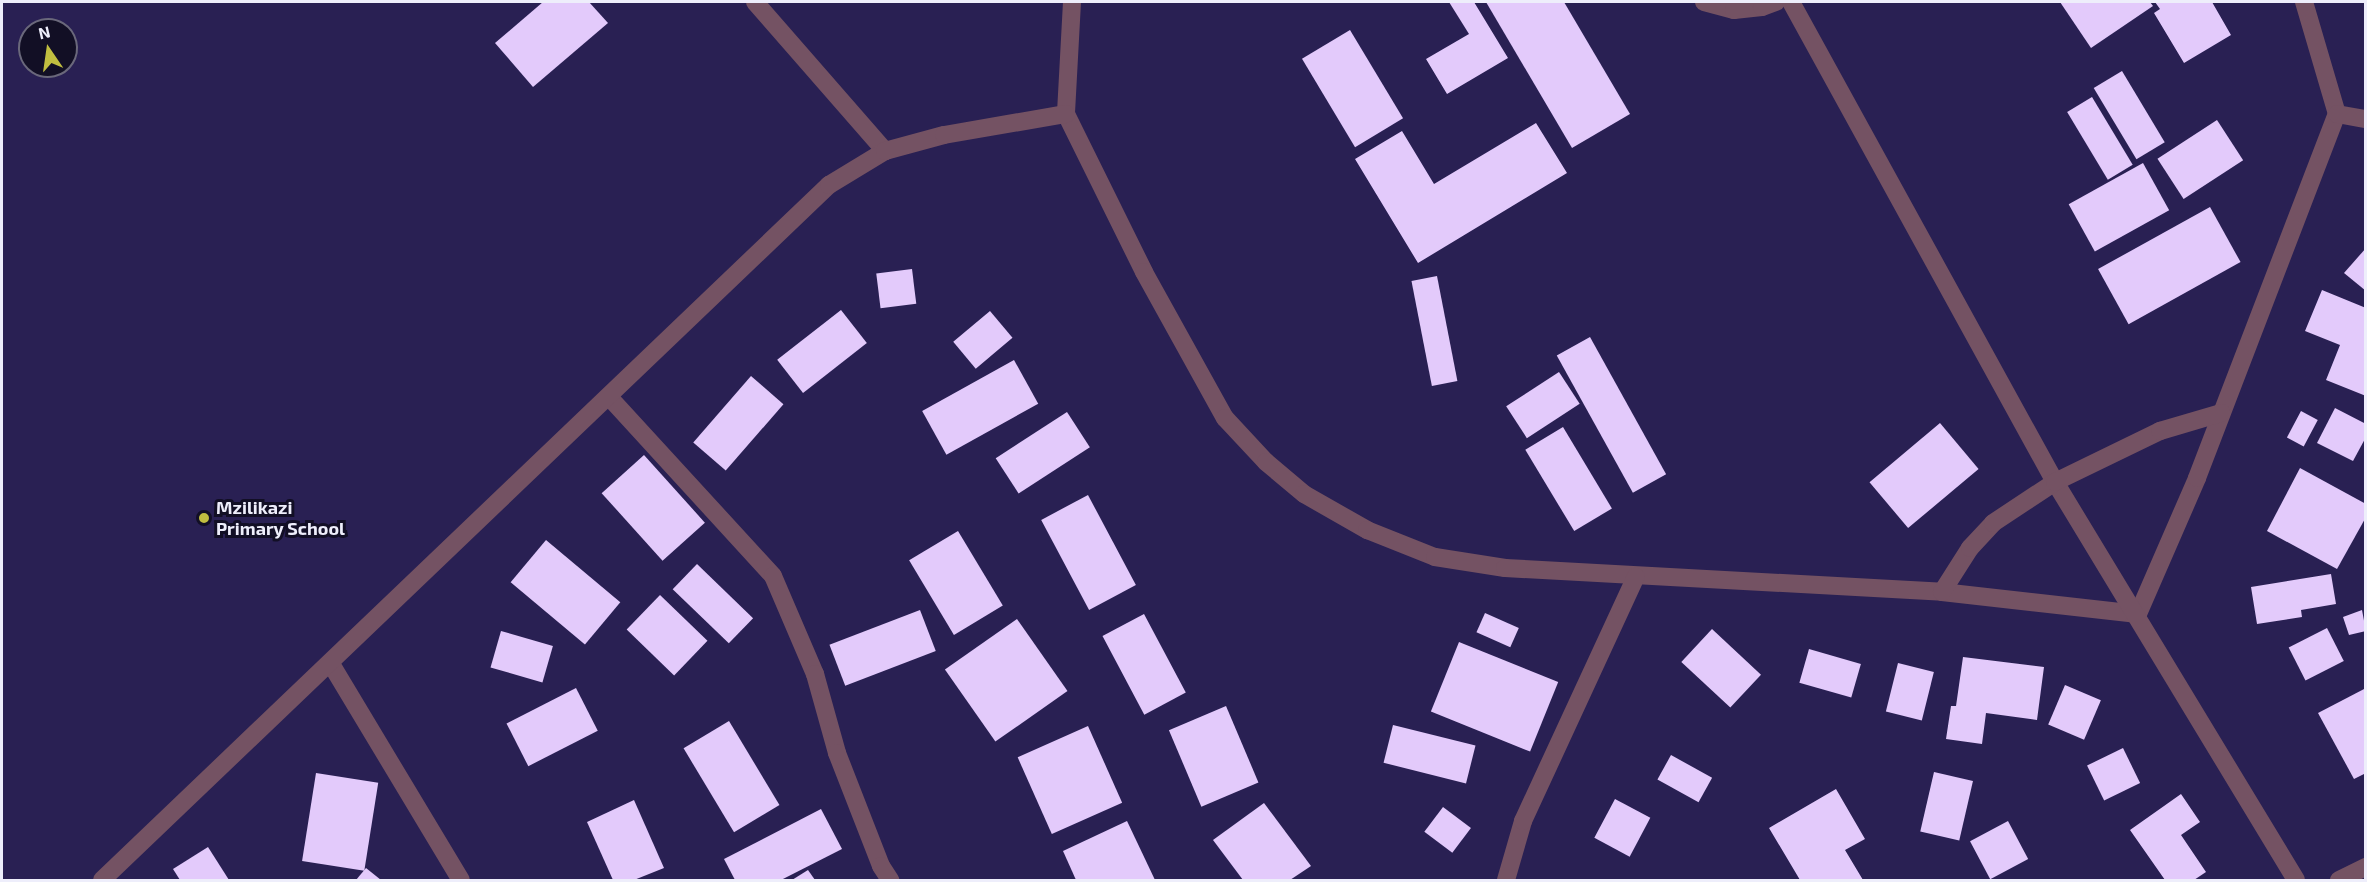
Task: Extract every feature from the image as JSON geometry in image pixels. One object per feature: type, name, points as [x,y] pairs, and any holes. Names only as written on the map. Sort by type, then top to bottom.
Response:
[{"type":"street","points":[[755,2],[885,151]]},
{"type":"street","points":[[1072,2],[1066,114],[1144,272],[1225,417],[1266,462],[1304,494],[1367,531],[1435,557],[1505,568],[1636,577],[1942,592],[2138,614]]},
{"type":"street","points":[[1704,2],[1734,10],[1762,7],[1776,2]]},
{"type":"street","points":[[1791,2],[2055,482],[2138,614],[2296,880]]},
{"type":"street","points":[[2138,614],[2221,413],[2337,114],[2304,2]]},
{"type":"street","points":[[102,880],[610,398],[830,185],[885,151],[944,135],[1066,114]]},
{"type":"street","points":[[2337,114],[2366,118]]},
{"type":"street","points":[[610,398],[773,576],[815,674],[841,764],[881,866],[890,880]]},
{"type":"street","points":[[1942,592],[1970,548],[1993,523],[2055,482],[2160,431],[2221,413]]},
{"type":"street","points":[[1506,880],[1523,820],[1636,577]]},
{"type":"street","points":[[331,664],[461,880]]},
{"type":"street","points":[[2339,880],[2366,867]]},
{"type":"building","points":[[543,2],[589,2],[608,23],[533,87],[495,43]]},
{"type":"building","points":[[1449,2],[1474,2],[1508,58],[1447,94],[1426,59],[1469,34]]},
{"type":"building","points":[[1486,2],[1564,2],[1630,114],[1572,148]]},
{"type":"building","points":[[2060,2],[2150,2],[2153,6],[2091,48]]},
{"type":"building","points":[[2155,2],[2212,2],[2231,35],[2184,63],[2154,13],[2160,9]]},
{"type":"building","points":[[1350,30],[1403,118],[1355,147],[1302,59]]},
{"type":"building","points":[[2122,71],[2165,142],[2136,159],[2094,88]]},
{"type":"building","points":[[2092,97],[2133,165],[2108,180],[2067,112]]},
{"type":"building","points":[[2217,120],[2243,160],[2184,199],[2157,159]]},
{"type":"building","points":[[1536,123],[1567,173],[1418,263],[1355,159],[1402,131],[1434,184]]},
{"type":"building","points":[[2143,163],[2169,210],[2095,251],[2069,204]]},
{"type":"building","points":[[2210,207],[2241,262],[2129,324],[2098,269]]},
{"type":"building","points":[[2366,248],[2366,291],[2344,273]]},
{"type":"building","points":[[912,269],[916,304],[881,308],[876,273]]},
{"type":"building","points":[[1437,276],[1457,381],[1432,386],[1411,281]]},
{"type":"building","points":[[2322,290],[2366,308],[2366,396],[2326,380],[2340,345],[2305,331]]},
{"type":"building","points":[[841,310],[867,343],[803,393],[777,360]]},
{"type":"building","points":[[990,311],[1012,338],[976,369],[953,342]]},
{"type":"building","points":[[1590,337],[1666,474],[1633,493],[1557,355]]},
{"type":"building","points":[[1014,360],[1038,404],[946,455],[922,411]]},
{"type":"building","points":[[1559,372],[1580,404],[1527,438],[1506,406]]},
{"type":"building","points":[[751,376],[783,404],[726,471],[693,442]]},
{"type":"building","points":[[2335,408],[2366,424],[2366,437],[2353,461],[2317,443]]},
{"type":"building","points":[[2301,411],[2318,420],[2304,446],[2287,437]]},
{"type":"building","points":[[1067,412],[1090,447],[1019,494],[996,458]]},
{"type":"building","points":[[1940,423],[1979,469],[1908,528],[1870,482]]},
{"type":"building","points":[[1563,427],[1612,508],[1574,531],[1525,450]]},
{"type":"building","points":[[644,455],[705,523],[663,561],[602,493]]},
{"type":"building","points":[[2300,468],[2366,504],[2366,517],[2337,569],[2267,531]]},
{"type":"building","points":[[1088,495],[1136,585],[1089,610],[1041,520]]},
{"type":"building","points":[[958,531],[1003,606],[954,635],[909,560]]},
{"type":"building","points":[[546,540],[620,602],[585,644],[511,582]]},
{"type":"building","points":[[697,564],[753,618],[729,643],[673,589]]},
{"type":"building","points":[[2331,574],[2336,604],[2301,610],[2302,617],[2257,624],[2251,587]]},
{"type":"building","points":[[660,595],[707,641],[674,675],[627,630]]},
{"type":"building","points":[[920,610],[936,651],[845,686],[829,645]]},
{"type":"building","points":[[2362,610],[2366,631],[2349,635],[2343,617]]},
{"type":"building","points":[[1485,613],[1519,628],[1510,647],[1476,632]]},
{"type":"building","points":[[1144,614],[1186,693],[1144,715],[1103,636]]},
{"type":"building","points":[[1017,619],[1067,691],[995,742],[945,669]]},
{"type":"building","points":[[2327,628],[2344,661],[2305,680],[2289,648]]},
{"type":"building","points":[[1712,629],[1761,675],[1730,708],[1681,662]]},
{"type":"building","points":[[501,631],[553,646],[542,682],[491,668]]},
{"type":"building","points":[[1459,642],[1558,682],[1530,752],[1431,712]]},
{"type":"building","points":[[1809,649],[1861,664],[1851,698],[1799,683]]},
{"type":"building","points":[[1963,657],[2044,667],[2037,720],[1986,713],[1982,744],[1946,739],[1951,706],[1956,706]]},
{"type":"building","points":[[1898,663],[1934,672],[1922,720],[1886,712]]},
{"type":"building","points":[[2065,685],[2101,700],[2084,740],[2048,725]]},
{"type":"building","points":[[576,688],[598,731],[528,766],[507,723]]},
{"type":"building","points":[[2366,688],[2366,773],[2354,779],[2318,713]]},
{"type":"building","points":[[1226,706],[1258,782],[1201,807],[1169,730]]},
{"type":"building","points":[[729,721],[779,805],[734,832],[684,748]]},
{"type":"building","points":[[1393,725],[1475,746],[1466,783],[1384,763]]},
{"type":"building","points":[[1088,726],[1122,803],[1052,834],[1018,757]]},
{"type":"building","points":[[2123,748],[2140,783],[2104,801],[2087,766]]},
{"type":"building","points":[[1671,755],[1712,778],[1699,802],[1657,779]]},
{"type":"building","points":[[1934,772],[1973,781],[1959,840],[1920,831]]},
{"type":"building","points":[[316,773],[378,783],[364,871],[302,861]]},
{"type":"building","points":[[1836,789],[1865,839],[1845,850],[1863,880],[1800,880],[1769,828]]},
{"type":"building","points":[[2181,794],[2200,822],[2181,835],[2206,872],[2194,880],[2165,880],[2130,830]]},
{"type":"building","points":[[1615,799],[1650,818],[1630,857],[1594,838]]},
{"type":"building","points":[[634,800],[664,868],[634,880],[613,880],[587,822]]},
{"type":"building","points":[[1264,803],[1311,866],[1290,880],[1243,880],[1213,840]]},
{"type":"building","points":[[1443,807],[1471,828],[1452,853],[1424,832]]},
{"type":"building","points":[[821,809],[842,849],[781,880],[735,880],[724,859]]},
{"type":"building","points":[[1127,821],[1155,880],[1076,880],[1063,851]]},
{"type":"building","points":[[2008,821],[2028,859],[1990,879],[1970,841]]},
{"type":"building","points":[[208,847],[229,880],[180,880],[173,869]]},
{"type":"building","points":[[366,868],[381,880],[356,880]]},
{"type":"building","points":[[808,870],[815,880],[792,880]]},
{"type":"place","name":"Mzilikazi Primary School","points":[[204,518]]}]
